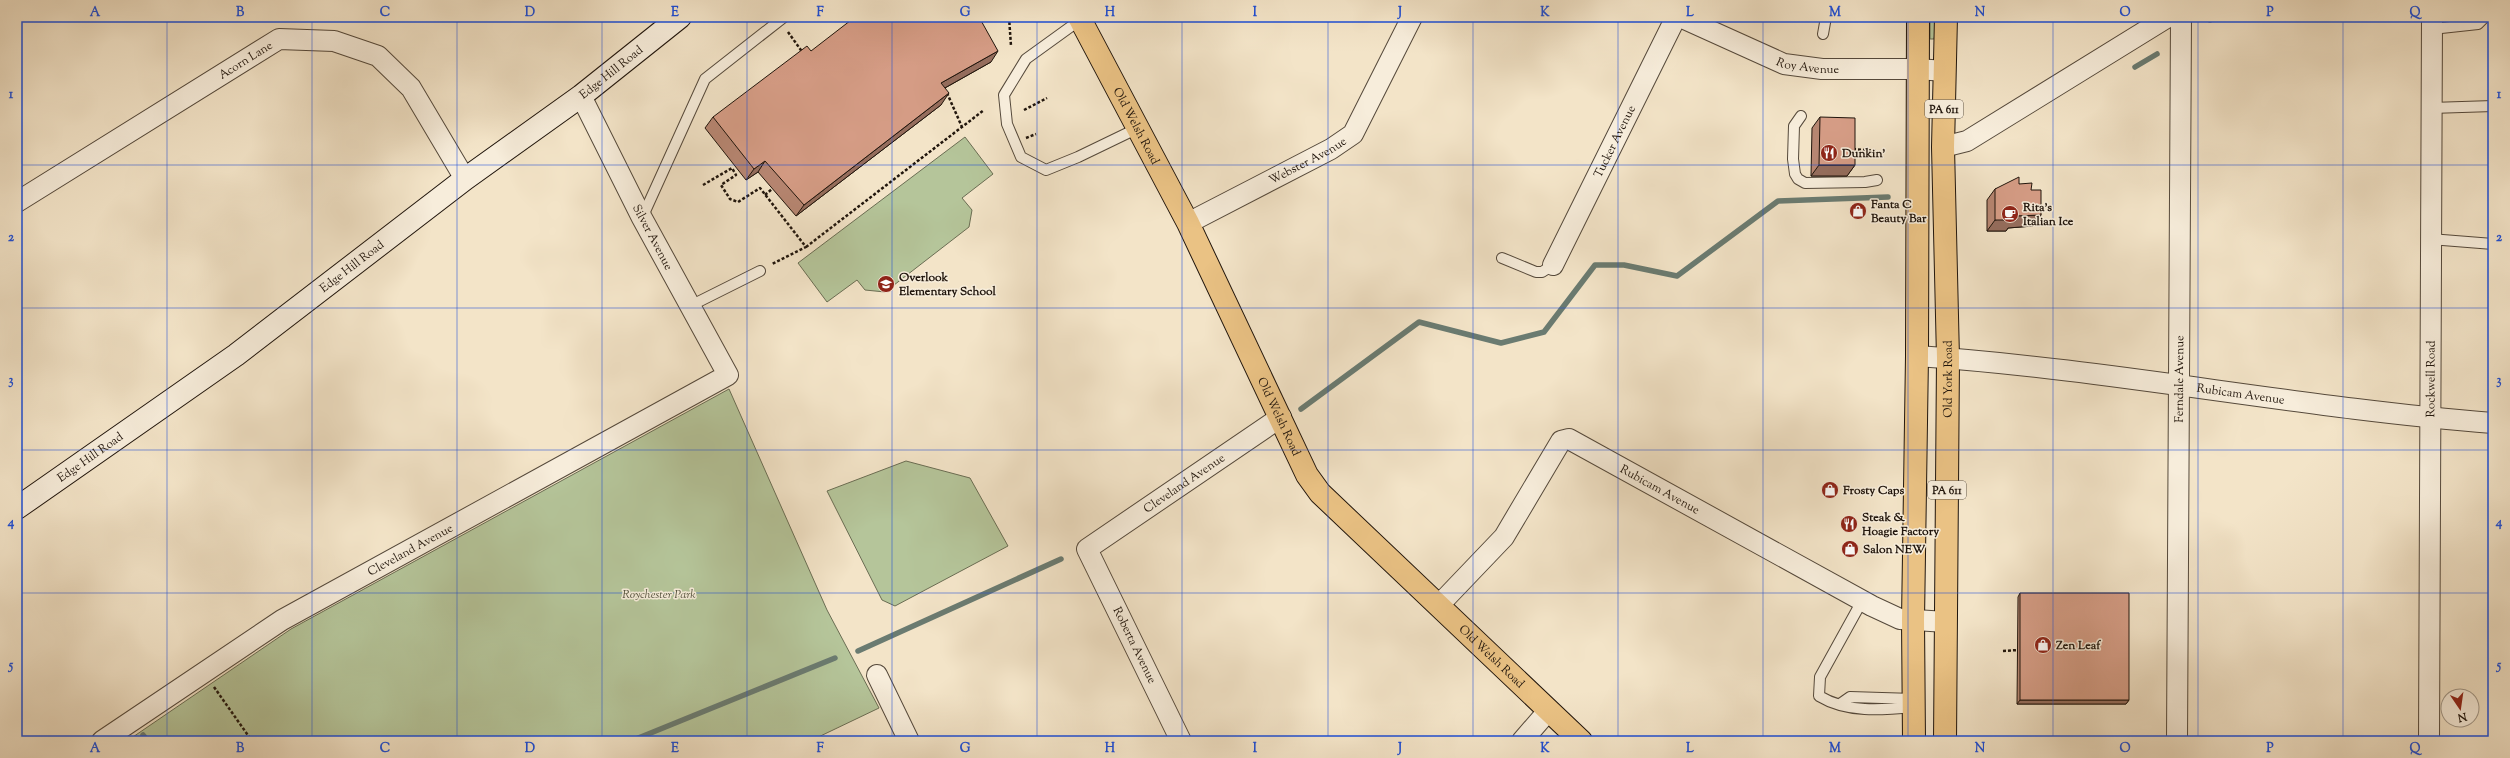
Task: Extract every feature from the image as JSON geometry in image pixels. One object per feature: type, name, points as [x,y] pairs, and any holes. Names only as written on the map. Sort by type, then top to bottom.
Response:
[{"type":"main road","name":"Edge Hill Road","points":[[17,508],[236,355],[465,179],[581,96],[680,17]]},
{"type":"main road","name":"PA 611","points":[[1914,741],[1913,620],[1917,356],[1918,17]]},
{"type":"main road","name":"Old York Road","points":[[1945,741],[1948,358],[1943,147],[1946,17]]},
{"type":"main road","name":"Old Welsh Road","points":[[1079,18],[1136,129],[1188,223],[1307,475],[1320,493],[1581,741]]},
{"type":"street","name":"Webster Avenue","points":[[1188,223],[1331,149],[1353,134],[1412,17]]},
{"type":"street","name":"Tucker Avenue","points":[[1553,265],[1676,17]]},
{"type":"street","name":"Roy Avenue","points":[[1680,17],[1784,64],[1822,69],[1917,69],[1945,71]]},
{"type":"street","points":[[1943,147],[1967,140],[2168,17]]},
{"type":"street","name":"Ferndale Avenue","points":[[2177,741],[2181,17]]},
{"type":"street","name":"Rockwell Road","points":[[2429,741],[2429,418],[2432,23]]},
{"type":"street","name":"Acorn Lane","points":[[17,202],[279,39],[334,41],[378,56],[411,88],[465,179]]},
{"type":"street","name":"Silver Avenue","points":[[581,96],[642,218],[728,375]]},
{"type":"street","name":"Rubicam Avenue","points":[[1917,356],[1948,358],[2178,384],[2429,418],[2493,423]]},
{"type":"street","name":"Cleveland Avenue","points":[[102,741],[282,620],[728,375]]},
{"type":"street","name":"Cleveland Avenue","points":[[1087,550],[1280,417]]},
{"type":"street","name":"Rubicam Avenue","points":[[1439,605],[1504,538],[1561,441],[1569,439],[1862,601],[1900,618],[1946,622]]},
{"type":"street","name":"Roberta Avenue","points":[[1087,550],[1181,741]]},
{"type":"street","points":[[877,675],[909,741]]},
{"type":"street","points":[[1522,741],[1548,711]]},
{"type":"lane","points":[[642,218],[705,79],[784,17]]},
{"type":"lane","points":[[1823,34],[1826,17]]},
{"type":"lane","points":[[2432,23],[2478,24],[2485,17]]},
{"type":"lane","points":[[1079,18],[1026,59],[1004,95],[1007,124],[1021,157],[1046,170],[1078,157],[1136,129]]},
{"type":"lane","points":[[2431,108],[2493,106]]},
{"type":"lane","points":[[1801,116],[1794,126],[1793,159],[1795,174],[1798,179],[1805,183],[1865,182],[1876,180]]},
{"type":"lane","points":[[2430,239],[2493,244]]},
{"type":"lane","points":[[1502,258],[1536,272],[1542,272],[1553,265]]},
{"type":"lane","points":[[690,306],[760,270]]},
{"type":"lane","points":[[1862,601],[1820,677],[1819,696],[1832,704],[1840,704],[1850,696],[1914,703]]},
{"type":"path","points":[[1009,17],[1010,46]]},
{"type":"path","points":[[788,32],[807,59]]},
{"type":"path","points":[[944,89],[962,127]]},
{"type":"path","points":[[1024,110],[1047,98]]},
{"type":"path","points":[[760,270],[806,247],[984,110]]},
{"type":"path","points":[[1026,139],[1036,134]]},
{"type":"path","points":[[1850,149],[1877,150]]},
{"type":"path","points":[[703,185],[732,168],[736,175],[721,185],[730,199],[738,202],[760,188],[806,247]]},
{"type":"path","points":[[765,195],[772,189]]},
{"type":"path","points":[[2003,651],[2018,650]]},
{"type":"path","points":[[209,680],[252,741]]},
{"type":"green space","points":[[1930,17],[1938,17],[1934,39],[1930,39]]},
{"type":"green space","points":[[965,137],[993,174],[962,198],[972,210],[969,227],[885,292],[865,290],[857,280],[827,302],[798,263]]},
{"type":"green space","name":"Roychester Park","points":[[729,389],[827,610],[879,708],[810,741],[127,741],[291,629]]},
{"type":"green space","points":[[906,461],[970,478],[1008,546],[895,606],[882,600],[827,491]]},
{"type":"building","points":[[855,17],[979,17],[998,51],[941,83],[949,93],[804,205],[765,161],[754,169],[713,117],[807,46],[811,51]]},
{"type":"building","points":[[1820,117],[1855,118],[1855,165],[1819,165]]},
{"type":"building","points":[[2019,177],[2019,184],[2032,183],[2031,190],[2041,190],[2041,215],[2014,216],[2013,220],[1995,220],[1995,189]]},
{"type":"building","points":[[2020,593],[2129,593],[2129,700],[2020,700]]},
{"type":"waterway","points":[[2210,20],[2216,17]]},
{"type":"waterway","points":[[2135,67],[2157,54]]},
{"type":"waterway","points":[[1301,409],[1419,322],[1501,343],[1544,332],[1595,265],[1624,265],[1677,276],[1778,201],[1888,197]]},
{"type":"waterway","points":[[858,651],[1061,559]]},
{"type":"waterway","points":[[631,741],[835,658]]},
{"type":"waterway","points":[[143,735],[148,741]]},
{"type":"place","name":"Dunkin'","points":[[1829,153]]},
{"type":"place","name":"Fanta C Beauty Bar","points":[[1858,211]]},
{"type":"place","name":"Rita's Italian Ice","points":[[2010,214]]},
{"type":"place","name":"Overlook Elementary School","points":[[886,284]]},
{"type":"place","name":"Frosty Caps","points":[[1830,490]]},
{"type":"place","name":"Steak & Hoagie Factory","points":[[1849,524]]},
{"type":"place","name":"Salon NEW","points":[[1850,549]]},
{"type":"place","name":"Zen Leaf","points":[[2043,645]]}]
